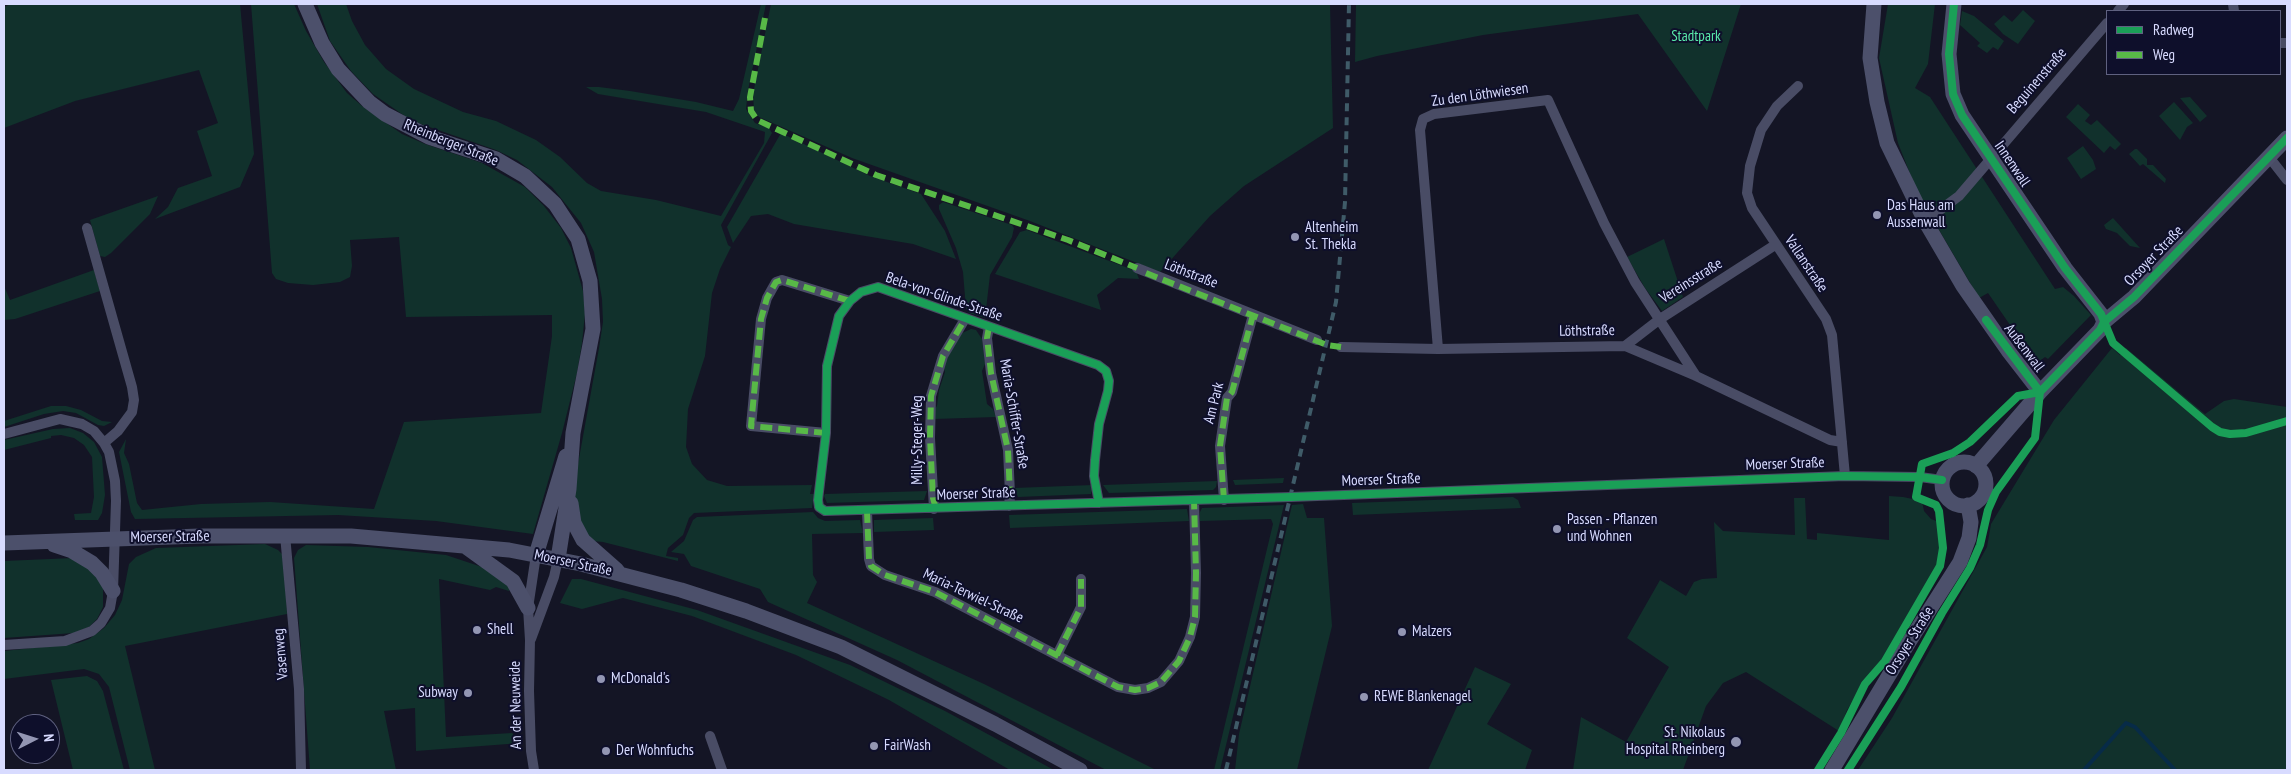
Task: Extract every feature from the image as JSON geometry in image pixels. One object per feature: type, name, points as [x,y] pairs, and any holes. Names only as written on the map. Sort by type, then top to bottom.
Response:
[{"type":"main road","name":"Rheinberger Straße","points":[[305,4],[322,43],[338,69],[369,102],[385,114],[429,137],[496,159],[525,176],[555,204],[578,239],[586,261],[593,304],[593,329],[573,433],[536,555]]},
{"type":"main road","name":"Außenwall","points":[[1874,4],[1870,58],[1877,102],[1887,143],[1925,221],[1963,286],[2003,344],[2040,392]]},
{"type":"main road","name":"Innenwall","points":[[1954,4],[1949,54],[1952,94],[1962,115],[2065,268],[2101,314],[2104,322]]},
{"type":"main road","name":"Orsoyer Straße","points":[[1976,466],[2040,392],[2100,330],[2104,322],[2134,297],[2287,138]]},
{"type":"main road","name":"Rheinberger Straße","points":[[558,559],[569,490],[573,433]]},
{"type":"main road","points":[[1959,462],[1968,462],[1976,466],[1984,475],[1986,486],[1980,499],[1968,506],[1960,506],[1952,502],[1946,497],[1942,480],[1945,472],[1959,462]]},
{"type":"main road","points":[[569,490],[574,523],[583,540],[620,573]]},
{"type":"main road","name":"Orsoyer Straße","points":[[1832,770],[1966,551],[1970,530],[1968,506]]},
{"type":"main road","name":"Moerser Straße","points":[[4,543],[115,538],[285,535],[351,536],[509,550],[558,559],[620,573],[746,611],[841,647],[995,724],[1080,770]]},
{"type":"main road","points":[[40,541],[72,551],[92,562],[113,590]]},
{"type":"main road","points":[[465,546],[514,581],[528,608]]},
{"type":"street","name":"Beguinenstraße","points":[[1925,221],[1958,196],[2106,24]]},
{"type":"street","name":"Vallanstraße","points":[[1798,86],[1777,106],[1761,130],[1750,166],[1747,193],[1752,208],[1775,246],[1826,319],[1832,335],[1845,476]]},
{"type":"street","name":"Zu den Löthwiesen","points":[[1438,348],[1420,130],[1422,120],[1434,114],[1548,100],[1604,223],[1635,282],[1696,376]]},
{"type":"street","points":[[2269,157],[2287,180]]},
{"type":"street","points":[[88,228],[134,400],[132,412],[118,431],[104,443]]},
{"type":"street","name":"Vereinsstraße","points":[[1625,346],[1660,319],[1775,246]]},
{"type":"street","name":"Löthstraße","points":[[1137,268],[1317,340]]},
{"type":"street","points":[[782,280],[850,301],[839,316],[827,366],[826,433],[751,426],[761,319],[767,298],[776,282],[782,280]]},
{"type":"street","name":"Bela-von-Glinde-Straße","points":[[850,301],[861,292],[878,287],[1098,365],[1106,371],[1109,380],[1108,391],[1099,424],[1094,460],[1099,503]]},
{"type":"street","name":"Am Park","points":[[1224,500],[1220,446],[1227,398],[1232,392],[1253,315]]},
{"type":"street","name":"Milly-Steger-Weg","points":[[934,510],[930,438],[931,396],[943,356],[965,319]]},
{"type":"street","name":"Maria-Schiffer-Straße","points":[[989,327],[987,338],[990,373],[1008,450],[1009,506]]},
{"type":"street","name":"Löthstraße","points":[[1341,347],[1625,346],[1696,376],[1830,440],[1842,442]]},
{"type":"street","name":"Moerser Straße","points":[[4,434],[60,419],[82,424],[94,431],[104,443],[112,464],[115,481],[113,590],[110,608],[101,622],[92,631],[65,640],[4,645]]},
{"type":"street","name":"Moerser Straße","points":[[826,433],[818,500],[820,510],[830,512],[1224,500],[1845,476],[1942,480]]},
{"type":"street","name":"Maria-Terwiel-Straße","points":[[867,511],[867,543],[871,566],[885,575],[935,592],[1118,687],[1135,690],[1148,688],[1161,682],[1170,674],[1190,637],[1195,617],[1194,500]]},
{"type":"street","name":"Vasenweg","points":[[285,535],[299,690],[301,770]]},
{"type":"street","name":"An der Neuweide","points":[[534,770],[530,730],[528,608],[536,555]]},
{"type":"street","name":"An der Neuweide","points":[[530,640],[554,577],[558,559]]},
{"type":"street","points":[[1056,654],[1080,606],[1081,579]]},
{"type":"street","points":[[710,736],[722,770]]},
{"type":"green space","points":[[11,4],[240,4],[254,154],[240,187],[155,219],[168,207],[178,188],[212,176],[197,131],[218,123],[199,70],[75,101],[4,128],[4,7]]},
{"type":"green space","points":[[251,4],[294,4],[306,31],[324,62],[347,93],[362,106],[402,134],[425,144],[482,163],[525,187],[544,206],[561,228],[571,248],[583,291],[585,314],[577,373],[533,534],[436,521],[338,515],[135,519],[131,512],[119,452],[126,439],[124,453],[129,464],[137,503],[142,510],[201,504],[270,502],[374,509],[404,422],[541,413],[552,336],[552,315],[406,317],[399,237],[350,240],[352,266],[350,277],[340,282],[313,285],[288,283],[276,279],[272,273]]},
{"type":"green space","points":[[317,4],[346,4],[352,21],[365,45],[386,69],[414,89],[463,112],[496,121],[536,140],[560,157],[587,183],[601,191],[656,200],[721,216],[764,143],[765,132],[706,112],[598,94],[586,87],[630,91],[696,102],[733,111],[739,99],[761,4],[766,4],[748,90],[746,109],[755,123],[769,128],[772,133],[721,225],[728,245],[731,247],[720,269],[712,293],[705,356],[688,409],[686,447],[692,464],[707,480],[727,486],[812,485],[810,494],[814,494],[812,508],[694,513],[689,518],[683,535],[668,548],[666,556],[678,558],[678,561],[603,542],[592,541],[586,535],[574,508],[576,475],[603,322],[602,299],[594,252],[581,223],[552,187],[517,160],[496,150],[412,121],[373,94],[351,71],[330,41]]},
{"type":"green space","points":[[771,4],[1330,4],[1333,128],[1244,186],[1210,216],[1160,272],[1030,221],[852,158],[759,117],[754,110],[753,94]]},
{"type":"green space","name":"Stadtpark","points":[[1356,4],[1741,4],[1707,111],[1638,14],[1483,35],[1355,62]]},
{"type":"green space","points":[[1888,4],[1935,4],[1928,64],[1915,88],[1930,97],[2055,289],[2063,287],[2091,315],[2048,359],[2045,357],[2041,360],[2043,363],[2037,370],[2014,344],[2019,338],[1988,293],[1979,298],[1918,194],[1898,143],[1879,58]]},
{"type":"green space","points":[[2023,10],[2035,21],[2018,44],[2003,34],[1994,24],[2004,15],[2012,22]]},
{"type":"green space","points":[[1962,11],[1974,16],[2004,41],[1998,50],[1993,47],[1987,53],[1977,46],[1980,43],[1960,25]]},
{"type":"green space","points":[[2190,97],[2207,116],[2200,122],[2180,98]]},
{"type":"green space","points":[[2174,102],[2193,123],[2187,127],[2180,140],[2159,116]]},
{"type":"green space","points":[[2078,104],[2090,115],[2085,121],[2091,125],[2097,120],[2121,144],[2115,150],[2110,146],[2104,153],[2066,117]]},
{"type":"green space","points":[[781,133],[870,176],[921,194],[945,231],[956,259],[913,244],[794,224],[768,214],[751,216],[733,243],[727,227]]},
{"type":"green space","points":[[2083,146],[2093,160],[2096,169],[2081,179],[2067,158]]},
{"type":"green space","points":[[2135,149],[2147,159],[2147,165],[2153,165],[2166,179],[2165,183],[2143,164],[2140,166],[2129,154]]},
{"type":"green space","points":[[158,196],[150,214],[111,253],[105,257],[100,256],[90,220]]},
{"type":"green space","points":[[943,202],[1012,225],[1014,228],[1012,237],[990,275],[985,318],[969,313],[966,309],[963,272],[956,248],[939,209],[939,205]]},
{"type":"green space","points":[[2113,218],[2140,248],[2130,246],[2117,233],[2106,229],[2104,225]]},
{"type":"green space","points":[[1027,230],[1136,271],[1139,279],[1118,278],[1097,295],[1101,310],[995,274],[1020,232]]},
{"type":"green space","points":[[1664,239],[1683,297],[1662,311],[1645,288],[1627,257]]},
{"type":"green space","points":[[94,270],[100,291],[15,319],[4,320],[4,286],[10,300]]},
{"type":"green space","points":[[971,329],[976,330],[982,339],[985,364],[982,371],[987,404],[993,409],[996,417],[934,419],[933,411],[937,406],[939,390],[945,372],[943,366],[960,334]]},
{"type":"green space","points":[[2112,348],[2120,355],[2126,348],[2205,414],[2224,401],[2234,399],[2287,407],[2287,770],[1858,770],[1892,718],[1987,547],[1991,524],[2054,420]]},
{"type":"green space","points":[[51,406],[66,406],[81,410],[102,421],[112,422],[104,426],[98,425],[76,413],[63,411],[44,414],[4,427],[4,421]]},
{"type":"green space","points":[[70,428],[83,433],[94,442],[102,457],[105,495],[102,513],[98,520],[75,520],[74,514],[91,513],[94,497],[92,457],[84,445],[74,438],[61,435],[51,436],[51,438],[4,450],[4,440],[53,429]]},
{"type":"green space","points":[[1284,478],[1283,483],[1235,485],[1233,480]]},
{"type":"green space","points":[[1217,481],[1216,487],[1213,490],[1109,493],[1103,485]]},
{"type":"green space","points":[[1093,485],[1091,494],[1018,497],[1014,488]]},
{"type":"green space","points":[[927,491],[924,500],[827,503],[824,496],[825,494]]},
{"type":"green space","points":[[1889,496],[1922,501],[1924,511],[1931,519],[1939,522],[1941,549],[1934,573],[1877,668],[1866,679],[1847,710],[1839,731],[1746,672],[1723,683],[1706,706],[1683,770],[1573,770],[1581,717],[1626,742],[1669,667],[1627,638],[1660,580],[1686,596],[1694,582],[1702,579],[1717,578],[1714,522],[1723,531],[1795,535],[1794,498],[1805,498],[1807,539],[1817,540],[1817,533],[1889,540]]},
{"type":"green space","points":[[1513,497],[1518,500],[1521,508],[1353,515],[1352,503]]},
{"type":"green space","points":[[1303,504],[1307,518],[1324,518],[1332,626],[1297,770],[1235,770],[1239,734],[1292,505]]},
{"type":"green space","points":[[1284,505],[1220,770],[1214,770],[1273,524],[1271,519],[1200,521],[1200,512],[1202,508]]},
{"type":"green space","points":[[1187,509],[1189,521],[1010,528],[1009,515]]},
{"type":"green space","points":[[813,512],[818,518],[825,521],[860,520],[863,533],[812,534],[813,575],[817,582],[807,603],[984,684],[1156,770],[1106,770],[897,660],[768,602],[760,589],[691,566],[684,554],[671,552],[684,541],[693,520],[697,517]]},
{"type":"green space","points":[[933,518],[934,530],[874,532],[874,520]]},
{"type":"green space","points":[[265,544],[278,550],[285,557],[287,614],[125,646],[155,770],[130,770],[109,687],[99,674],[84,669],[4,679],[4,651],[78,643],[89,639],[104,628],[115,615],[122,600],[129,564],[136,557],[156,548]]},
{"type":"green space","points":[[306,545],[368,547],[446,555],[491,570],[510,586],[509,591],[496,587],[490,590],[439,579],[446,737],[512,733],[521,743],[416,751],[415,708],[384,711],[396,770],[310,770],[294,558],[298,550]]},
{"type":"green space","points":[[73,558],[82,561],[103,584],[103,607],[97,619],[89,627],[74,633],[4,638],[4,561]]},
{"type":"green space","points":[[572,579],[581,579],[697,610],[850,665],[945,711],[1054,770],[1010,770],[889,700],[796,655],[692,616],[623,598],[582,609],[560,603]]},
{"type":"green space","points":[[1475,667],[1511,684],[1487,724],[1532,750],[1525,770],[1428,770]]},
{"type":"green space","points":[[87,676],[97,681],[103,691],[124,770],[73,770],[51,680]]},
{"type":"waterway","points":[[2084,770],[2126,723],[2135,727],[2175,770]]},
{"type":"railway","points":[[1226,770],[1336,302],[1345,202],[1349,4]]},
{"type":"marked path","points":[[765,18],[750,97],[751,111],[757,120],[876,175],[1068,240],[1137,268]]},
{"type":"marked path","points":[[1146,273],[1327,345],[1341,347]]},
{"type":"marked path","points":[[826,433],[751,426],[761,319],[767,298],[776,282],[782,280],[850,301]]},
{"type":"marked path","points":[[1224,500],[1220,446],[1227,398],[1232,392],[1253,315]]},
{"type":"marked path","points":[[936,509],[933,498],[930,438],[931,396],[943,356],[965,319]]},
{"type":"marked path","points":[[989,327],[987,338],[991,373],[1008,450],[1010,494],[1009,506],[1006,506]]},
{"type":"marked path","points":[[867,511],[871,566],[885,575],[935,592],[1118,687],[1135,690],[1148,688],[1161,682],[1179,661],[1190,637],[1195,617],[1194,500]]},
{"type":"marked path","points":[[1057,655],[1081,607],[1081,579]]},
{"type":"cycle path","points":[[1954,4],[1949,54],[1953,94],[1962,115],[2065,268],[2101,314],[2113,343],[2220,432],[2230,434],[2246,433],[2287,421]]},
{"type":"cycle path","points":[[2040,392],[2100,330],[2104,322],[2134,297],[2287,138]]},
{"type":"cycle path","points":[[1099,503],[1094,476],[1099,424],[1108,391],[1109,381],[1106,371],[1098,365],[878,287],[861,292],[850,301],[839,316],[827,366],[826,433],[818,500],[819,507],[825,511],[1291,497],[1845,476],[1920,477],[1942,480]]},
{"type":"cycle path","points":[[1986,320],[2040,392]]},
{"type":"cycle path","points":[[1818,770],[1841,733],[1865,684],[1885,661],[1940,566],[1943,548],[1939,511],[1936,505],[1916,497],[1922,464],[1953,453],[1970,442],[2018,396],[2040,392]]},
{"type":"cycle path","points":[[1848,770],[1901,687],[1942,613],[1970,568],[1980,545],[1988,510],[1996,492],[2035,438],[2040,392]]},
{"type":"place","name":"Das Haus am Aussenwall","points":[[1877,215]]},
{"type":"place","name":"Altenheim St. Thekla","points":[[1295,237]]},
{"type":"place","name":"Passen - Pflanzen und Wohnen","points":[[1557,529]]},
{"type":"place","name":"Shell","points":[[477,630]]},
{"type":"place","name":"Malzers","points":[[1402,632]]},
{"type":"place","name":"McDonald's","points":[[601,679]]},
{"type":"place","name":"Subway","points":[[468,693]]},
{"type":"place","name":"REWE Blankenagel","points":[[1364,697]]},
{"type":"place","name":"St. Nikolaus Hospital Rheinberg","points":[[1736,742]]},
{"type":"place","name":"FairWash","points":[[874,746]]},
{"type":"place","name":"Der Wohnfuchs","points":[[606,751]]}]
